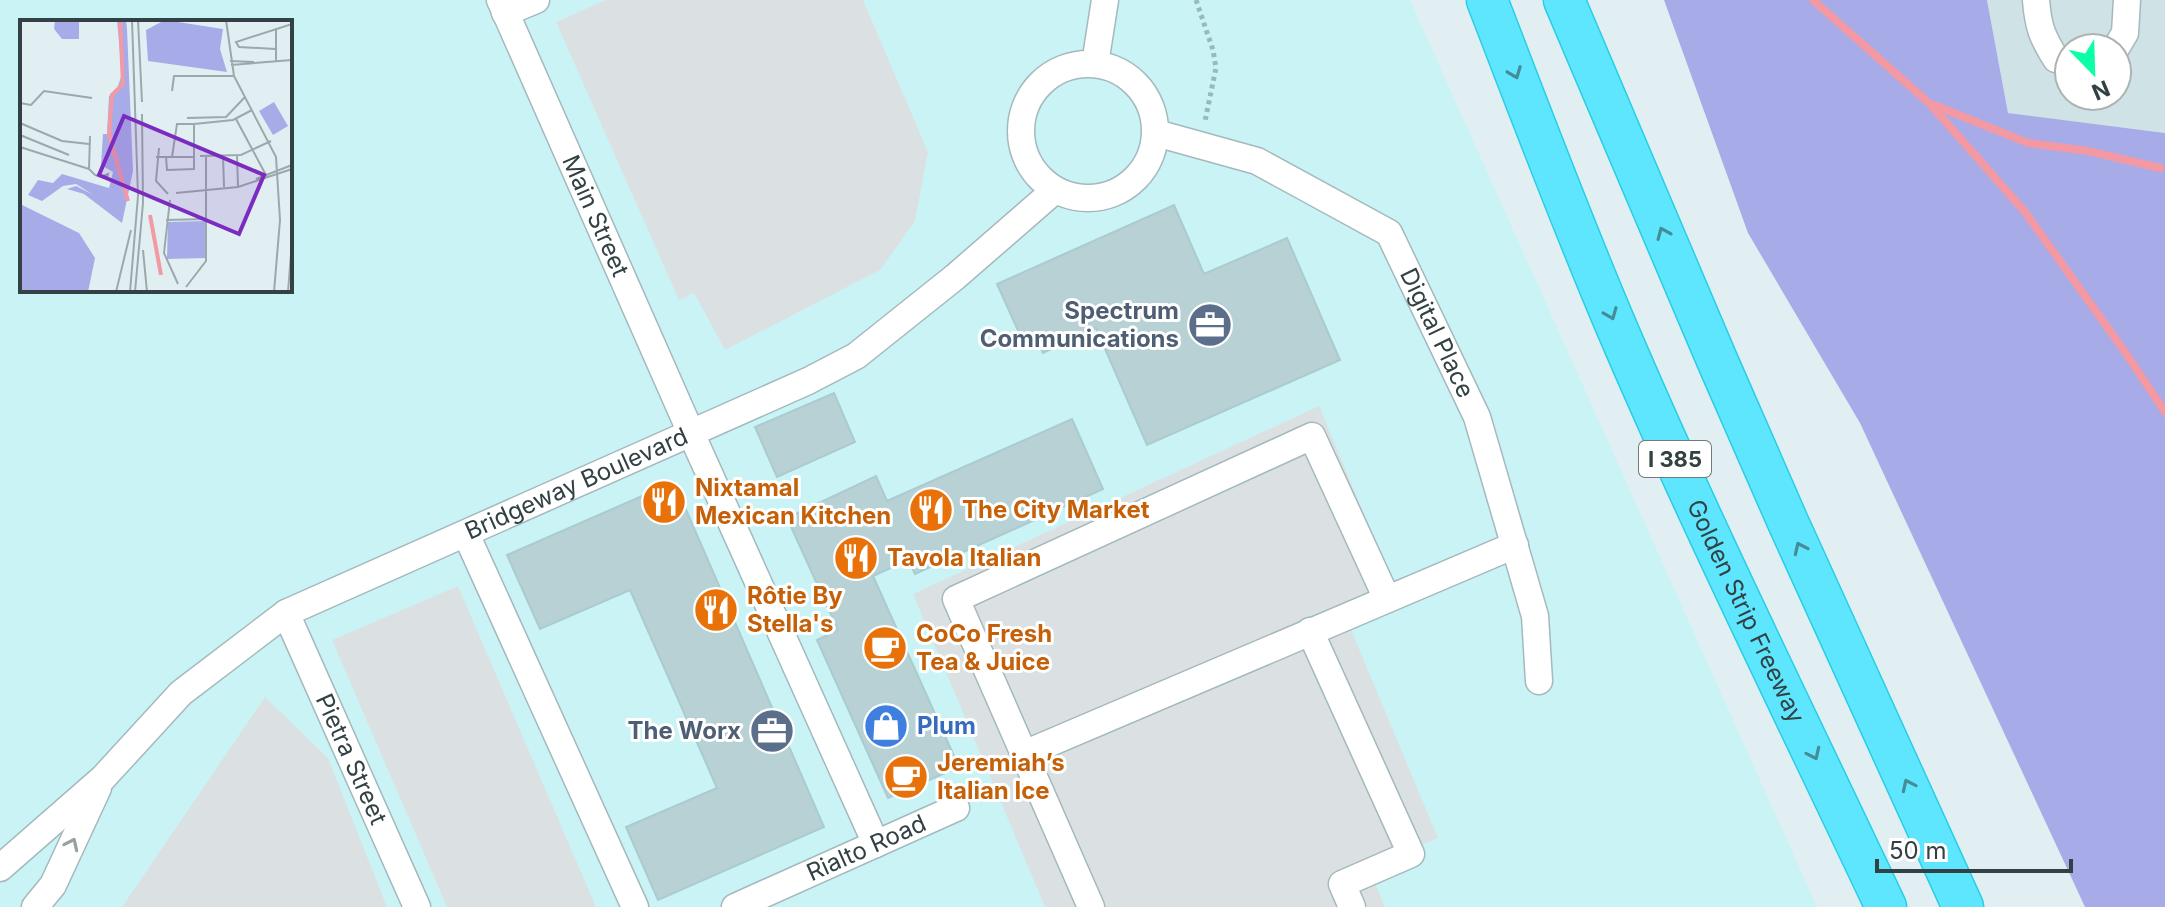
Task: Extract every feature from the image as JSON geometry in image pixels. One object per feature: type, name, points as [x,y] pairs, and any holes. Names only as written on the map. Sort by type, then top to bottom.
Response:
[{"type":"highway","name":"Golden Strip Freeway","points":[[1487,0],[1538,135],[1678,466],[1886,907]]},
{"type":"highway","points":[[1564,0],[1780,505],[1963,907]]},
{"type":"highway","points":[[1595,0],[1602,88]]},
{"type":"street","points":[[502,7],[536,0]]},
{"type":"street","points":[[1095,64],[1105,0]]},
{"type":"street","points":[[2036,0],[2043,39],[2053,54]]},
{"type":"street","points":[[2125,32],[2127,0]]},
{"type":"street","name":"Main Street","points":[[502,7],[876,844]]},
{"type":"street","points":[[1095,64],[1115,69],[1132,80],[1145,95],[1153,113],[1156,133],[1151,156],[1139,175],[1121,190],[1100,197],[1077,197],[1055,190],[1037,175],[1026,156],[1021,133],[1024,111],[1034,90],[1051,75],[1072,65],[1095,64]]},
{"type":"street","name":"Digital Place","points":[[1156,133],[1257,161],[1389,233],[1477,417],[1535,616],[1539,681]]},
{"type":"street","name":"Bridgeway Boulevard","points":[[0,868],[103,778],[181,693],[286,613],[808,381],[856,356],[955,277],[1055,190]]},
{"type":"street","points":[[1091,907],[956,599],[1312,436],[1387,599]]},
{"type":"street","points":[[466,534],[635,907]]},
{"type":"street","points":[[1024,754],[1515,545]]},
{"type":"street","name":"Pietra Street","points":[[286,613],[417,907]]},
{"type":"street","points":[[1310,631],[1411,854],[1342,884],[1352,907]]},
{"type":"street","name":"Bridgeway Boulevard","points":[[35,907],[53,885],[103,778]]},
{"type":"street","name":"Rialto Road","points":[[735,907],[956,808]]},
{"type":"path","points":[[1196,0],[1216,68],[1198,145]]},
{"type":"shaded area","points":[[0,0],[1410,0],[1817,907],[0,907]]},
{"type":"shaded area","points":[[606,0],[863,0],[928,152],[915,221],[880,270],[725,350],[694,293],[679,300],[556,22]]},
{"type":"shaded area","points":[[1664,0],[1987,0],[2008,113],[2165,133],[2165,907],[2085,907],[1860,423],[1748,233]]},
{"type":"shaded area","points":[[1987,0],[2165,0],[2165,133],[2008,113]]},
{"type":"shaded area","points":[[1319,406],[1399,598],[1347,620],[1438,838],[1368,867],[1385,907],[1045,907],[913,594]]},
{"type":"shaded area","points":[[458,586],[596,907],[447,907],[332,640]]},
{"type":"shaded area","points":[[265,697],[328,758],[387,907],[122,907]]},
{"type":"building","name":"Spectrum Communications","points":[[1174,205],[1204,274],[1287,238],[1340,360],[1147,445],[1096,328],[1043,353],[1036,338],[1024,344],[997,284]]},
{"type":"building","points":[[834,393],[855,442],[777,477],[755,427]]},
{"type":"building","name":"The City Market","points":[[1072,419],[1103,489],[915,574],[908,560],[873,576],[959,767],[888,798],[817,640],[838,630],[787,518],[876,476],[887,501]]},
{"type":"building","points":[[674,482],[824,827],[658,900],[626,827],[717,788],[630,590],[540,629],[507,555]]},
{"type":"waterway","points":[[1813,0],[1930,104],[2025,212],[2165,412]]},
{"type":"waterway","points":[[1934,105],[2028,143],[2088,151],[2160,168]]},
{"type":"place","name":"Spectrum Communications","points":[[1210,325]]},
{"type":"place","name":"Nixtamal Mexican Kitchen","points":[[664,502]]},
{"type":"place","name":"The City Market","points":[[931,510]]},
{"type":"place","name":"Tavola Italian","points":[[856,558]]},
{"type":"place","name":"Rôtie By Stella's","points":[[716,610]]},
{"type":"place","name":"CoCo Fresh Tea & Juice","points":[[885,648]]},
{"type":"place","name":"Plum","points":[[886,726]]},
{"type":"place","name":"The Worx","points":[[772,731]]},
{"type":"place","name":"Jeremiah’s Italian Ice","points":[[906,777]]}]
